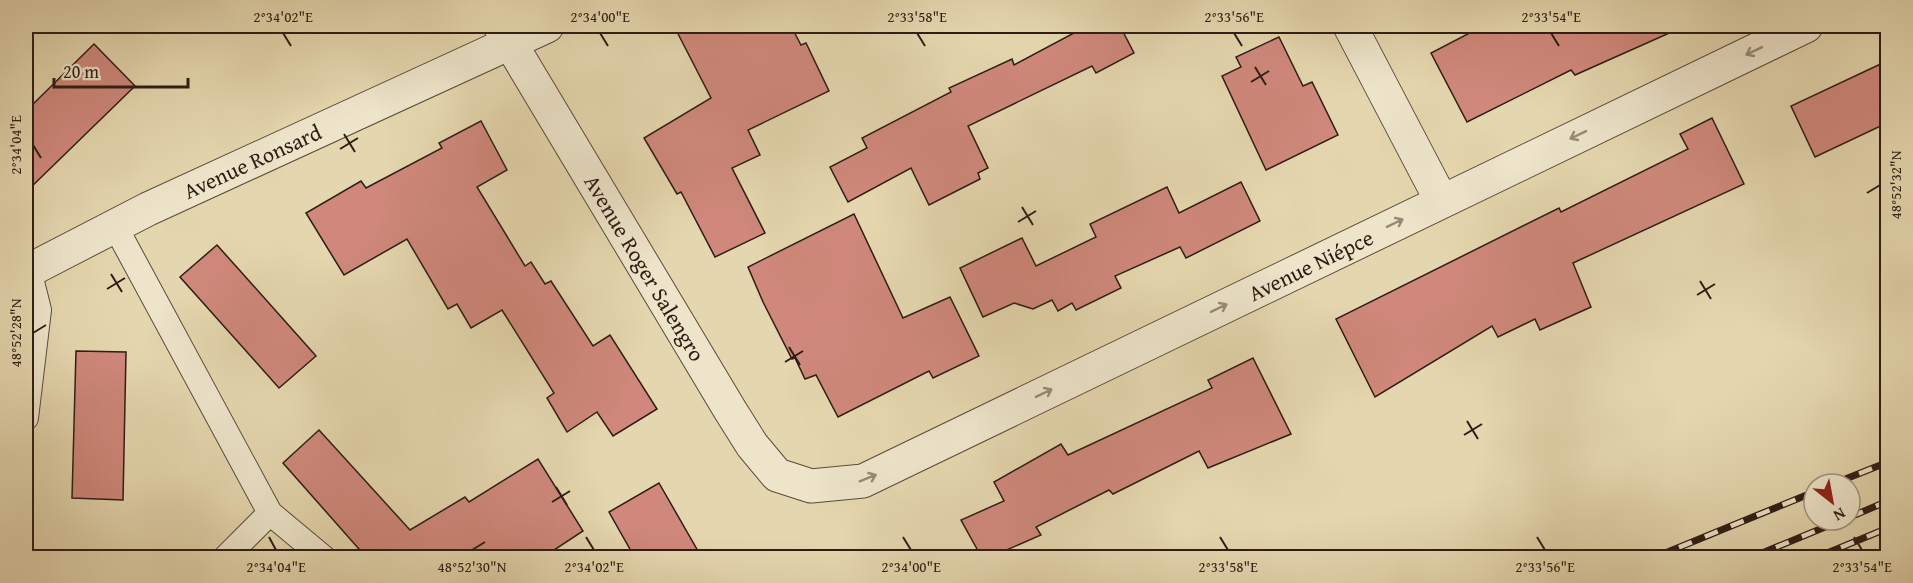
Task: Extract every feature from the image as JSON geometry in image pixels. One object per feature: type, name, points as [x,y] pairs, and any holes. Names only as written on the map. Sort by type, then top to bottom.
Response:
[{"type":"street","name":"Avenue Ronsard","points":[[27,270],[505,34],[547,26]]},
{"type":"street","points":[[1350,26],[1441,200]]},
{"type":"street","name":"Avenue Niépce","points":[[811,486],[863,481],[1441,200],[1806,26]]},
{"type":"street","name":"Avenue Roger Salengro","points":[[505,34],[753,445],[777,475],[811,486]]},
{"type":"lane","points":[[115,226],[270,513],[324,558]]},
{"type":"lane","points":[[26,418],[39,310],[27,270]]},
{"type":"lane","points":[[225,558],[270,513]]},
{"type":"building","points":[[674,26],[791,26],[801,45],[806,43],[829,91],[748,130],[760,155],[732,168],[765,233],[715,257],[681,192],[677,194],[644,138],[711,98]]},
{"type":"building","points":[[1087,26],[1120,26],[1134,53],[1096,73],[1092,66],[968,126],[988,168],[978,173],[980,179],[929,205],[911,168],[848,202],[830,167],[867,148],[862,138],[951,92],[949,88],[1012,59],[1014,65]]},
{"type":"building","points":[[1483,26],[1685,26],[1575,75],[1571,70],[1467,122],[1431,53]]},
{"type":"building","points":[[1279,37],[1303,86],[1312,82],[1338,135],[1266,170],[1222,76],[1241,67],[1236,57]]},
{"type":"building","points":[[94,44],[135,86],[26,192],[26,111]]},
{"type":"building","points":[[1887,61],[1887,123],[1815,157],[1791,106]]},
{"type":"building","points":[[1712,118],[1744,184],[1573,263],[1591,307],[1540,330],[1535,319],[1498,337],[1492,326],[1375,397],[1336,319],[1559,208],[1561,212],[1688,149],[1680,134]]},
{"type":"building","points":[[481,121],[507,170],[477,187],[525,266],[531,262],[545,284],[551,281],[593,346],[610,335],[657,409],[613,436],[597,412],[567,432],[547,398],[554,393],[502,310],[471,328],[457,304],[448,309],[407,239],[344,275],[306,213],[361,181],[366,188],[442,148],[439,143]]},
{"type":"building","points":[[1241,182],[1260,221],[1186,258],[1180,247],[1115,276],[1121,288],[1076,310],[1072,303],[1058,311],[1052,300],[1033,309],[1014,303],[983,317],[960,268],[1022,238],[1036,266],[1096,237],[1090,224],[1167,187],[1179,213]]},
{"type":"building","points":[[854,214],[903,318],[950,297],[979,356],[933,378],[929,371],[838,417],[816,375],[805,379],[795,358],[792,359],[748,267]]},
{"type":"building","points":[[217,245],[316,356],[279,388],[180,277]]},
{"type":"building","points":[[76,351],[126,352],[123,500],[72,498]]},
{"type":"building","points":[[1253,358],[1291,434],[1208,468],[1199,451],[1113,494],[1109,490],[1036,527],[1041,535],[988,558],[982,558],[961,520],[1004,501],[994,482],[1061,444],[1068,455],[1212,388],[1208,380]]},
{"type":"building","points":[[319,430],[410,530],[465,497],[469,502],[538,459],[583,531],[542,558],[365,558],[283,463]]},
{"type":"building","points":[[659,483],[702,558],[635,558],[609,512]]},
{"type":"railway","points":[[1862,472],[1888,462]]},
{"type":"railway","points":[[1653,558],[1802,497]]},
{"type":"railway","points":[[1862,512],[1888,501]]},
{"type":"railway","points":[[1815,558],[1888,528]]},
{"type":"railway","points":[[1750,558],[1813,532]]}]
